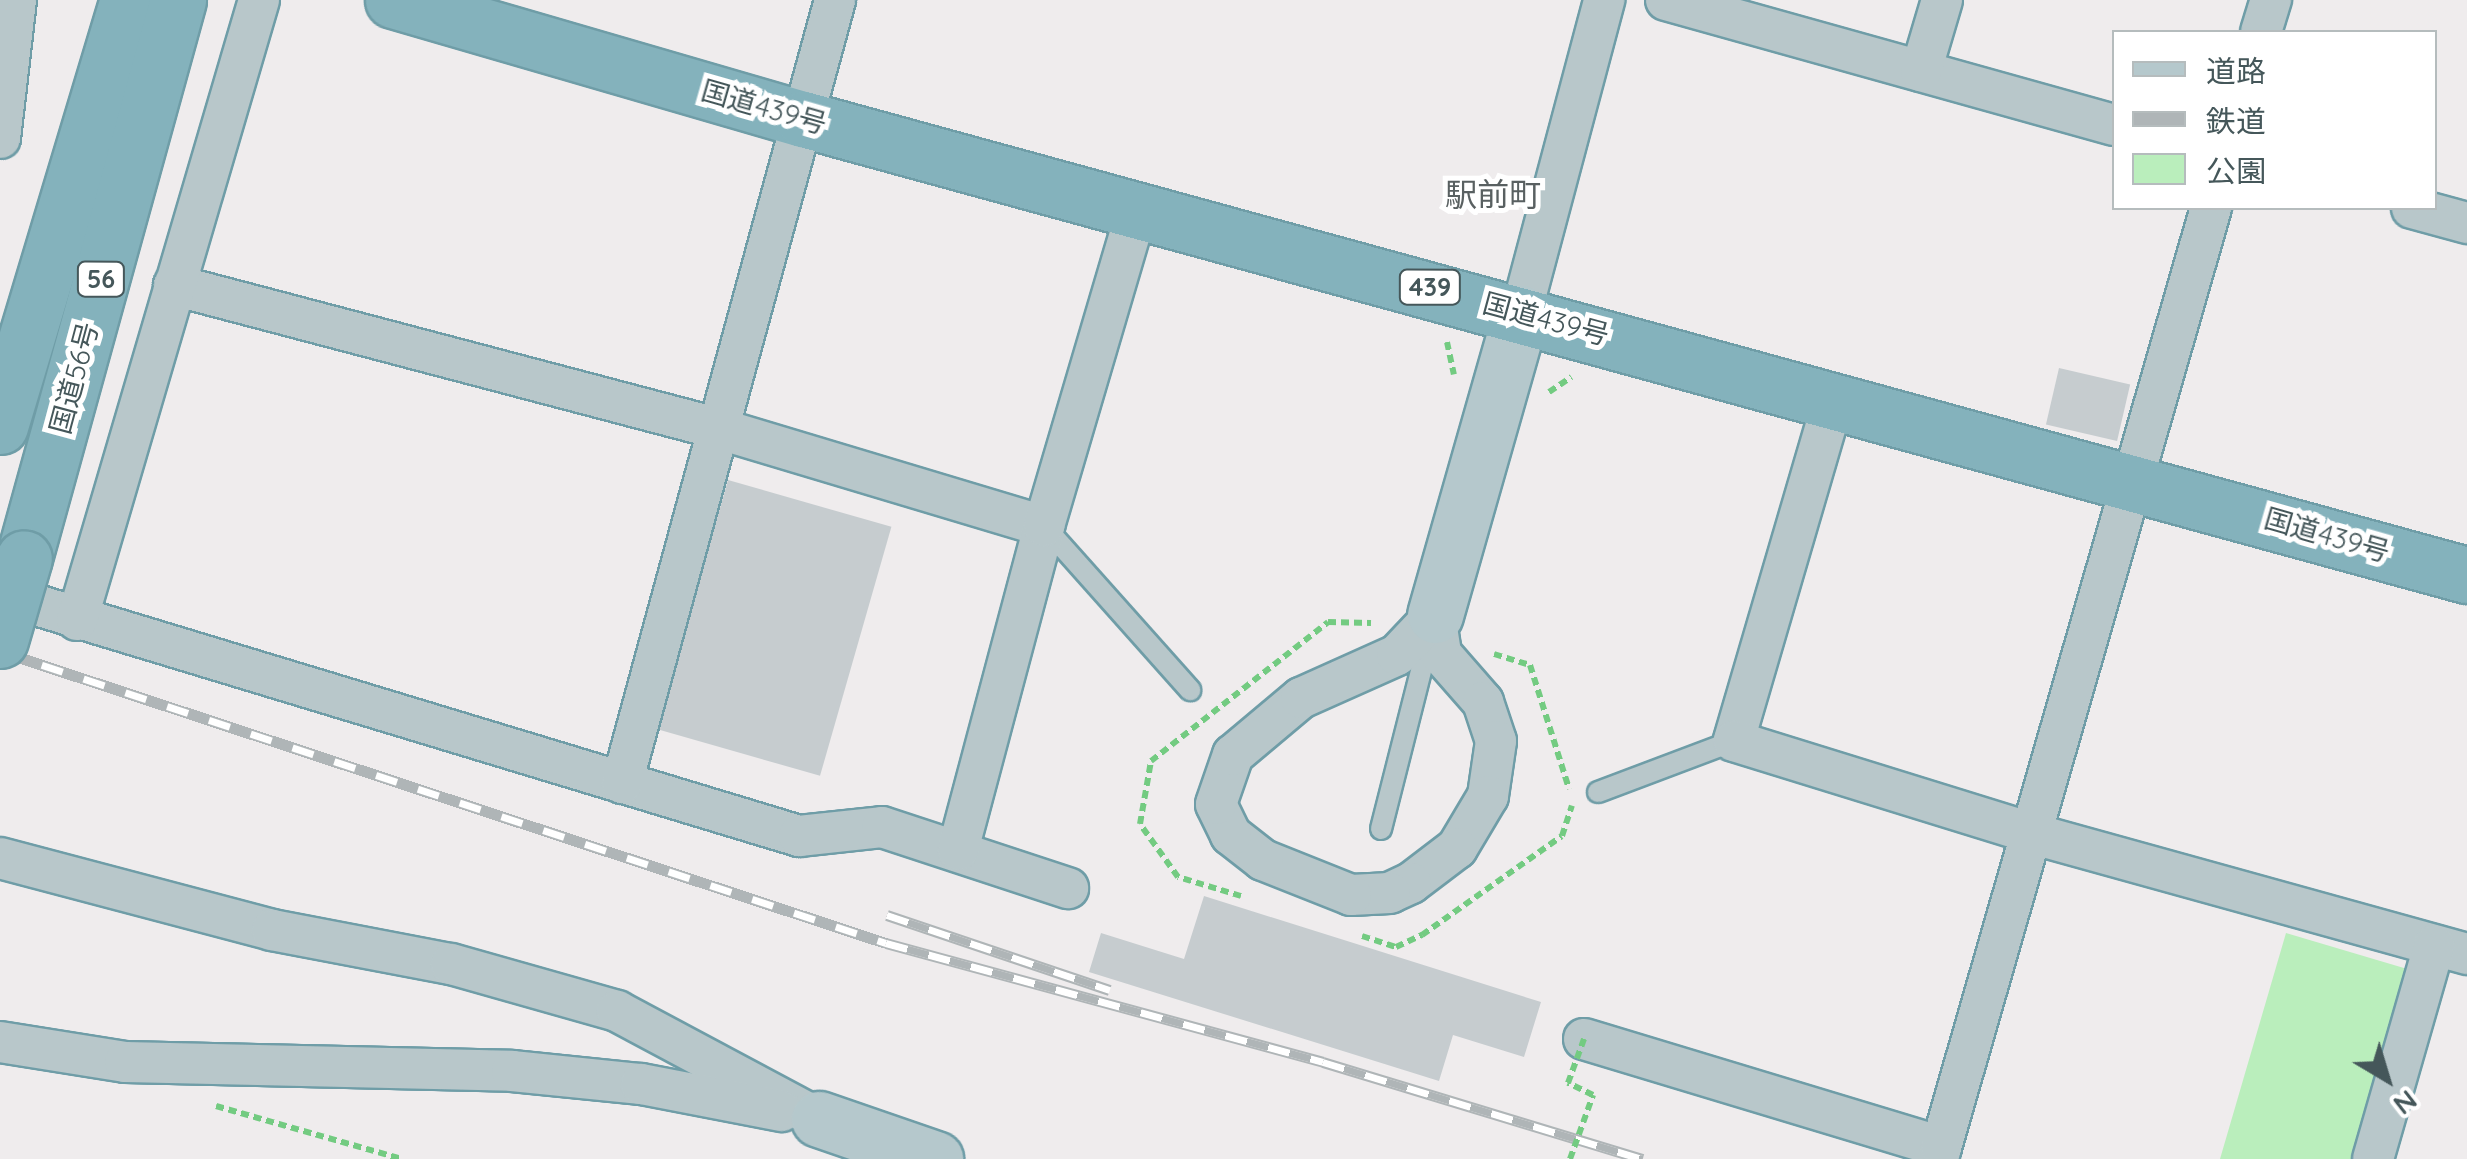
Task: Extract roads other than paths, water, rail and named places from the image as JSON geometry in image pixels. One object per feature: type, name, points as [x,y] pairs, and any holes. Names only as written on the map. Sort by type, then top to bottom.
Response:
[{"type":"highway","name":"国道56号","points":[[0,426],[128,0]]},
{"type":"highway","name":"国道56号","points":[[0,640],[12,576],[178,0]]},
{"type":"highway","name":"国道439号","points":[[393,0],[802,119],[1138,206],[2467,575]]},
{"type":"street","points":[[0,138],[16,0]]},
{"type":"street","points":[[76,620],[259,0]]},
{"type":"street","points":[[622,784],[835,0]]},
{"type":"street","points":[[1433,629],[1397,655],[1302,698],[1233,755],[1216,804],[1231,835],[1263,860],[1351,894],[1401,888],[1457,848],[1488,796],[1496,740],[1483,702],[1441,654],[1433,629],[1604,0]]},
{"type":"street","points":[[1666,0],[2112,124]]},
{"type":"street","points":[[1921,71],[1942,0]]},
{"type":"street","points":[[2263,30],[2271,0]]},
{"type":"street","points":[[958,850],[1044,526],[1138,206]]},
{"type":"street","points":[[1584,1039],[1940,1153],[2209,210]]},
{"type":"street","points":[[2419,210],[2467,223]]},
{"type":"street","points":[[174,285],[720,429],[1044,526]]},
{"type":"street","points":[[1834,398],[1734,741],[2034,834],[2450,950],[2372,1159]]},
{"type":"street","points":[[12,576],[76,620],[622,784],[800,836],[882,827],[1068,888]]},
{"type":"street","points":[[0,858],[272,930],[451,964],[618,1011],[819,1119]]},
{"type":"street","points":[[0,1042],[125,1062],[512,1071],[640,1084],[819,1119],[934,1159]]},
{"type":"lane","points":[[1044,526],[1190,690]]},
{"type":"lane","points":[[1381,829],[1433,629]]},
{"type":"lane","points":[[1598,792],[1734,741]]},
{"type":"railway","points":[[0,651],[886,943],[1323,1062],[1643,1159]]},
{"type":"railway","points":[[887,915],[1110,990]]},
{"type":"district","name":"駅前町","points":[[1493,194]]}]
